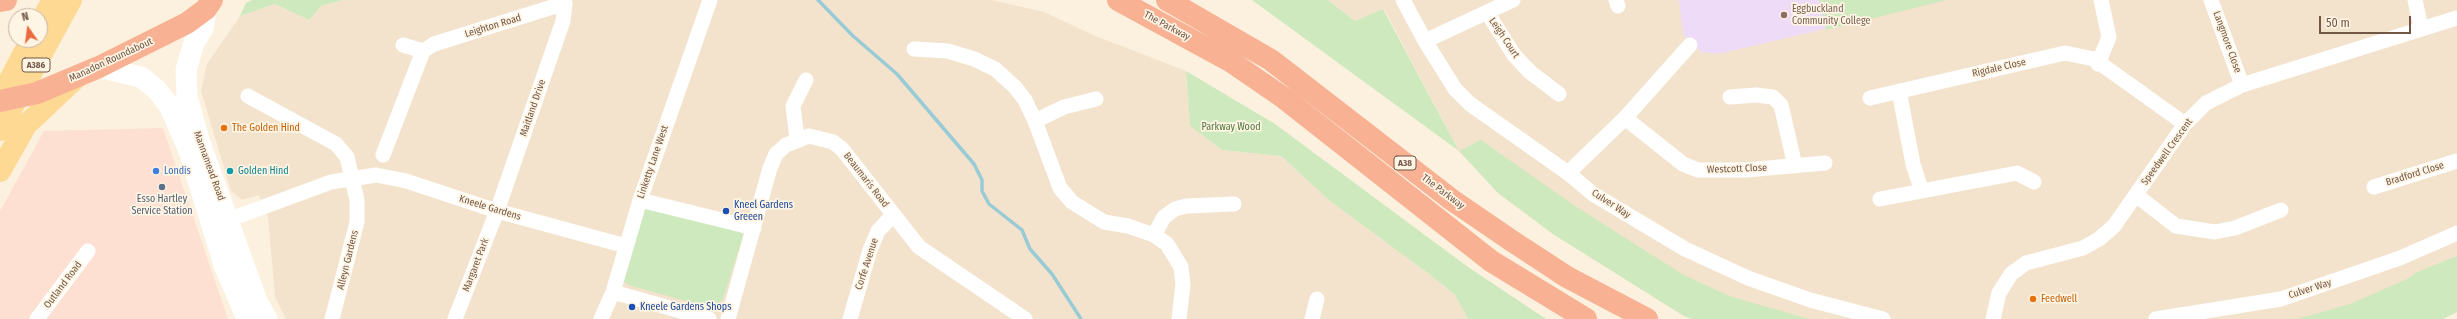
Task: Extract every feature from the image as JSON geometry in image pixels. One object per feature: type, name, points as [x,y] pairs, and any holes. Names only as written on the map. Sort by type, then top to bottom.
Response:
[{"type":"highway","points":[[0,1],[6,0]]},
{"type":"highway","name":"The Parkway","points":[[1118,0],[1230,61],[1284,98],[1491,261],[1586,319]]},
{"type":"highway","name":"The Parkway","points":[[1168,0],[1271,60],[1452,200],[1506,237],[1567,277],[1647,319]]},
{"type":"highway","name":"A38","points":[[1185,0],[1219,19],[1271,60]]},
{"type":"highway","name":"Manadon Roundabout","points":[[0,99],[36,93],[99,67],[175,30],[209,5]]},
{"type":"main road","points":[[48,9],[53,0]]},
{"type":"main road","name":"A386","points":[[0,130],[71,0]]},
{"type":"main road","name":"Mannamead Road","points":[[209,5],[203,28],[189,57],[185,83],[190,112],[247,319]]},
{"type":"main road","name":"A386","points":[[0,99],[27,48]]},
{"type":"main road","name":"Mannamead Road","points":[[99,67],[141,77],[164,98],[220,223],[267,319]]},
{"type":"main road","points":[[0,171],[26,125],[78,76]]},
{"type":"street","name":"Culver Way","points":[[1403,0],[1425,41],[1456,89],[1470,104],[1568,173],[1593,194],[1685,249],[1748,278],[1810,300],[1883,319]]},
{"type":"street","name":"Leigh Court","points":[[1425,41],[1513,0]]},
{"type":"street","points":[[2098,64],[2109,37],[2101,0]]},
{"type":"street","name":"Langmore Close","points":[[2211,0],[2242,85]]},
{"type":"street","points":[[2416,0],[2421,28]]},
{"type":"street","name":"Leighton Road","points":[[423,51],[434,44],[565,3]]},
{"type":"street","name":"Maitland Drive","points":[[497,212],[563,21],[565,3]]},
{"type":"street","name":"Linketty Lane West","points":[[601,319],[612,292],[640,200],[712,4]]},
{"type":"street","name":"Leigh Court","points":[[1487,12],[1514,55],[1530,72],[1559,94]]},
{"type":"street","name":"Speedwell Crescent","points":[[1993,319],[1999,293],[2011,274],[2026,263],[2083,248],[2099,239],[2114,226],[2185,124],[2206,103],[2242,85],[2457,18]]},
{"type":"street","points":[[383,155],[423,51],[403,45]]},
{"type":"street","points":[[1568,173],[1625,118],[1690,45]]},
{"type":"street","points":[[914,49],[948,51],[974,59],[995,69],[1016,87],[1025,100],[1035,121],[1060,188],[1072,202],[1104,222],[1128,226],[1154,235],[1167,244],[1181,267],[1183,285],[1179,319]]},
{"type":"street","name":"Rigdale Close","points":[[1870,98],[2065,53],[2094,59],[2098,64],[2185,124]]},
{"type":"street","points":[[797,139],[793,106],[806,80]]},
{"type":"street","points":[[1899,91],[1913,164],[1921,190]]},
{"type":"street","points":[[1730,98],[1756,95],[1773,97],[1781,106],[1795,166]]},
{"type":"street","points":[[248,96],[336,144],[347,157],[352,177]]},
{"type":"street","points":[[1035,121],[1064,107],[1096,99]]},
{"type":"street","name":"Westcott Close","points":[[1625,118],[1683,164],[1698,170],[1711,171],[1825,163]]},
{"type":"street","name":"Beaumaris Road","points":[[728,319],[770,168],[776,154],[786,145],[797,139],[809,136],[821,138],[842,149],[919,247],[1025,319]]},
{"type":"street","name":"Bradford Close","points":[[2374,187],[2457,161]]},
{"type":"street","points":[[1880,199],[2017,173],[2034,182]]},
{"type":"street","name":"Kneele Gardens","points":[[220,223],[303,192],[352,177],[376,175],[406,181],[497,212],[626,246]]},
{"type":"street","name":"Alleyn Gardens","points":[[332,319],[357,222],[357,200],[352,177]]},
{"type":"street","points":[[2136,195],[2176,226],[2215,232],[2235,228],[2281,210]]},
{"type":"street","points":[[640,200],[754,228]]},
{"type":"street","points":[[1154,235],[1164,217],[1174,210],[1186,206],[1225,200]]},
{"type":"street","name":"Margaret Park","points":[[455,319],[497,212]]},
{"type":"street","name":"Corfe Avenue","points":[[850,319],[870,250],[878,231],[893,215]]},
{"type":"street","name":"Culver Way","points":[[2156,319],[2281,298],[2400,258],[2457,233]]},
{"type":"street","name":"Outland Road","points":[[37,319],[88,251]]},
{"type":"street","points":[[612,292],[709,319]]},
{"type":"street","points":[[1312,319],[1317,299]]},
{"type":"shaded area","points":[[343,0],[992,0],[1044,12],[1093,35],[1186,71],[1190,126],[1222,150],[1281,156],[1330,201],[1455,295],[1468,319],[286,319],[275,297],[268,217],[259,195],[242,200],[231,191],[201,91],[207,64],[240,16],[275,4],[309,20],[321,6]]},
{"type":"shaded area","points":[[1328,0],[2457,0],[2457,312],[2443,319],[1692,319],[1684,316],[1553,234],[1498,193],[1459,151],[1384,9],[1355,21]]},
{"type":"shaded area","name":"Eggbuckland Community College","points":[[1679,0],[1948,0],[1718,54],[1701,52],[1683,34]]},
{"type":"shaded area","points":[[163,128],[228,319],[0,319],[0,211],[44,131]]},
{"type":"green space","points":[[252,0],[343,0],[321,6],[309,20],[275,4],[240,16],[246,3]]},
{"type":"green space","points":[[1252,0],[1328,0],[1355,21],[1383,9],[1459,151]]},
{"type":"green space","points":[[1819,0],[1947,0],[1826,30]]},
{"type":"green space","name":"Parkway Wood","points":[[1186,71],[1275,124],[1468,267],[1546,319],[1468,319],[1455,295],[1330,201],[1281,156],[1222,150],[1190,126]]},
{"type":"green space","points":[[1481,140],[1575,206],[1682,274],[1729,296],[1809,319],[1693,319],[1684,316],[1553,234],[1498,193],[1459,151]]},
{"type":"green space","points":[[647,208],[740,230],[743,236],[723,299],[717,304],[710,308],[629,285],[623,281],[642,212]]},
{"type":"green space","points":[[2457,256],[2457,312],[2443,319],[2297,319],[2350,304],[2407,279],[2417,272]]},
{"type":"waterway","points":[[818,0],[853,36],[897,74],[974,164],[982,180],[982,191],[989,204],[1022,230],[1030,249],[1052,274],[1081,319]]},
{"type":"place","name":"Eggbuckland Community College","points":[[1784,15]]},
{"type":"place","name":"The Golden Hind","points":[[224,128]]},
{"type":"place","name":"Londis","points":[[156,171]]},
{"type":"place","name":"Golden Hind","points":[[230,171]]},
{"type":"place","name":"Esso Hartley Service Station","points":[[162,187]]},
{"type":"place","name":"Kneel Gardens Greeen","points":[[726,211]]},
{"type":"place","name":"Feedwell","points":[[2033,299]]},
{"type":"place","name":"Kneele Gardens Shops","points":[[632,307]]}]
